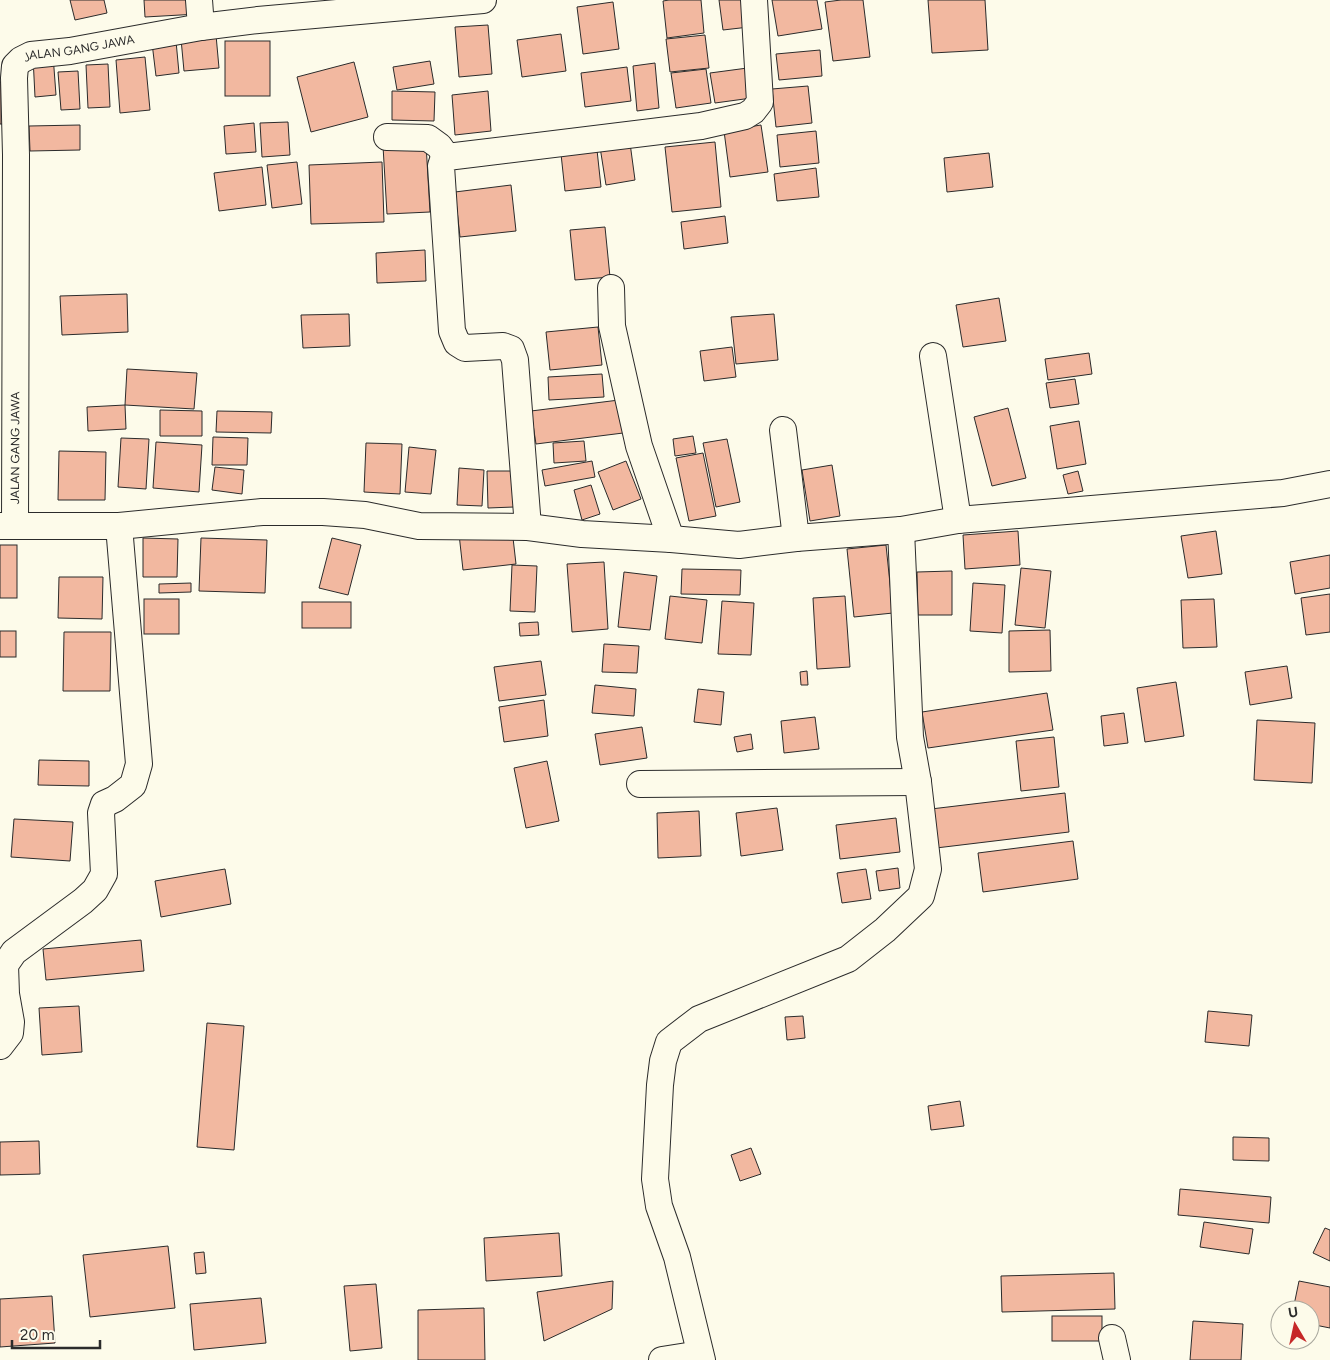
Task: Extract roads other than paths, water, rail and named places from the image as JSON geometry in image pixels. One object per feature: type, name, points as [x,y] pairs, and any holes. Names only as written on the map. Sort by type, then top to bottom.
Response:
[{"type":"street","points":[[199,0],[201,27]]},
{"type":"street","name":"JALAN GANG JAWA","points":[[8,526],[8,156],[15,66],[21,60],[31,55],[70,51],[320,7],[483,0]]},
{"type":"street","points":[[528,527],[515,360],[511,349],[503,346],[465,348],[457,343],[452,331],[441,166],[443,160],[447,156],[701,126],[745,116],[753,111],[760,102],[754,0]]},
{"type":"street","points":[[386,137],[428,138],[439,146],[447,156]]},
{"type":"street","points":[[611,288],[612,326],[640,446],[671,539]]},
{"type":"street","points":[[933,356],[958,520]]},
{"type":"street","points":[[784,430],[796,538]]},
{"type":"street","points":[[8,526],[119,526],[262,512],[323,512],[365,515],[419,526],[528,527],[582,534],[739,545],[796,538],[901,530],[958,520],[1284,492],[1330,484]]},
{"type":"street","points":[[0,1046],[10,1033],[11,1022],[6,994],[5,965],[14,952],[95,890],[104,874],[101,813],[104,804],[116,799],[133,785],[139,764],[119,526]]},
{"type":"street","points":[[662,1360],[701,1357],[677,1257],[659,1206],[655,1179],[660,1085],[663,1061],[669,1042],[699,1019],[848,959],[885,930],[921,896],[928,869],[918,782],[910,737],[901,530]]},
{"type":"street","points":[[640,784],[918,782]]}]
